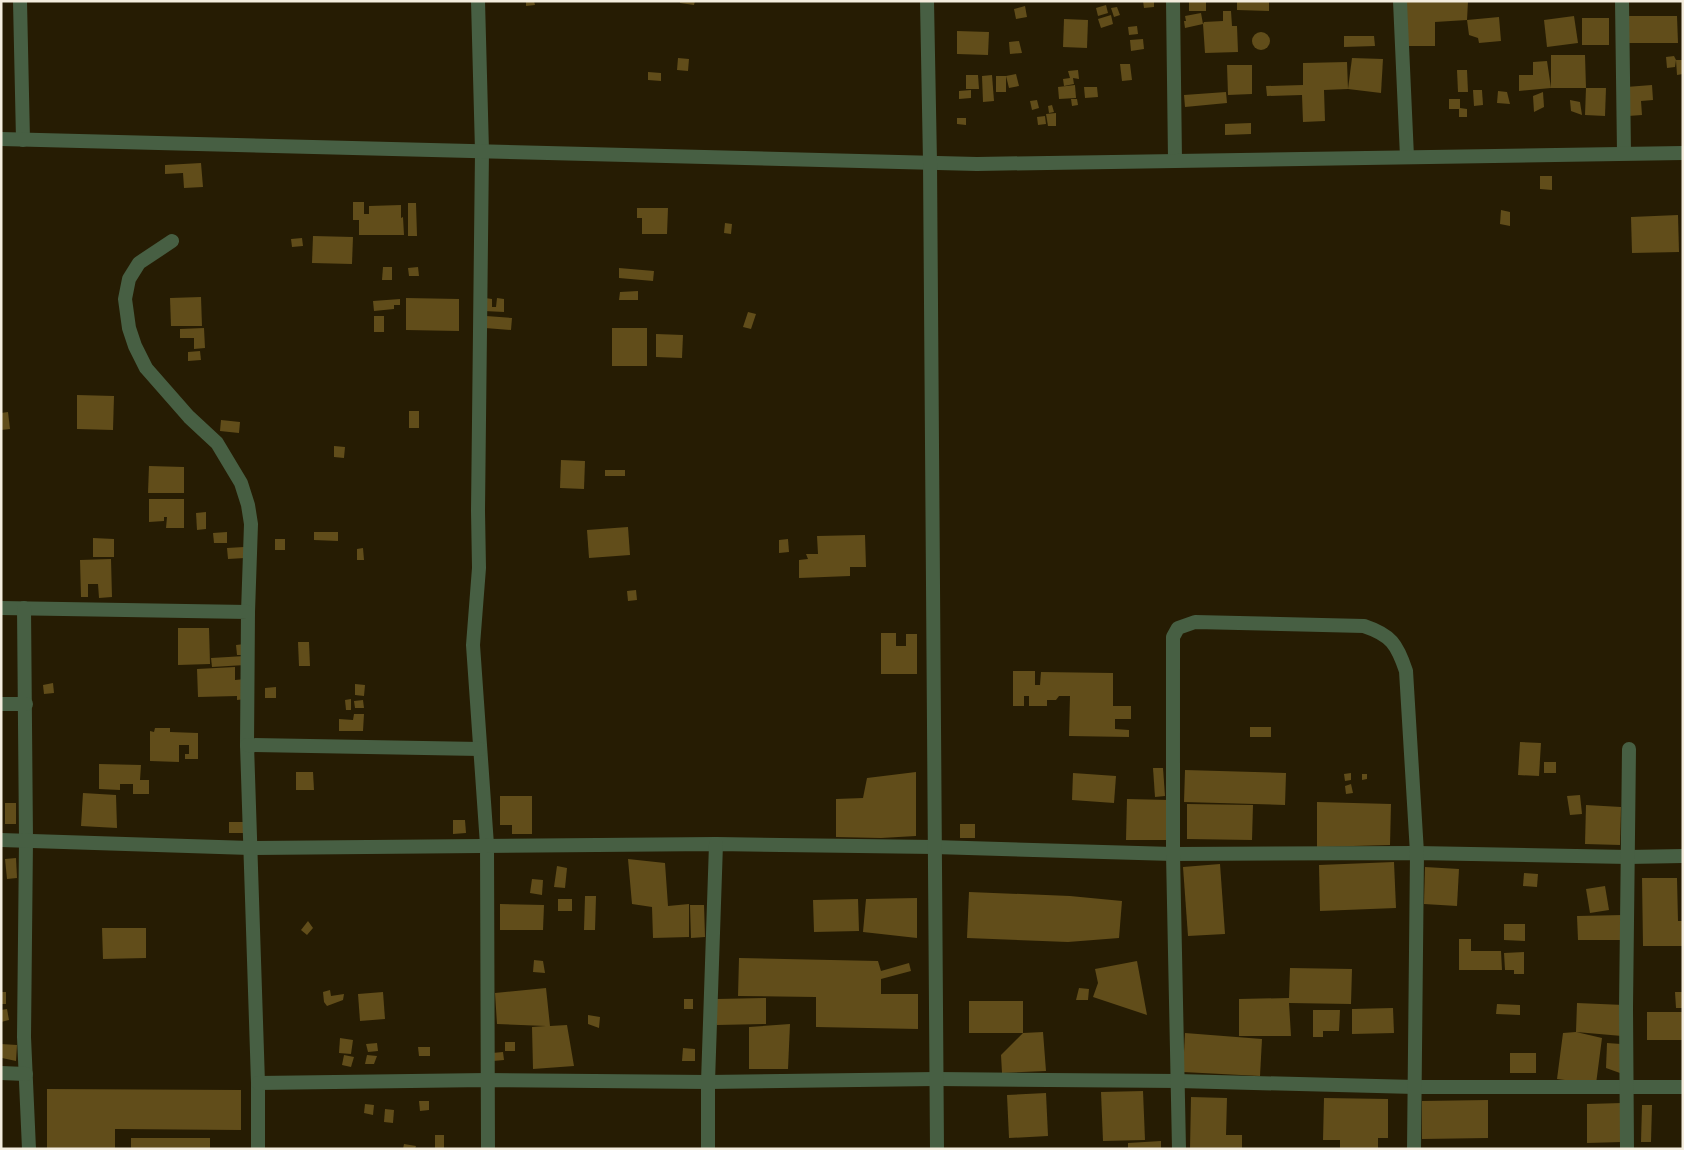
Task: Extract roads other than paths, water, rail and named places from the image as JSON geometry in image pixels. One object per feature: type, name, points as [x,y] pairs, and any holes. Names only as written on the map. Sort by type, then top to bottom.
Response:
[{"type":"street","points":[[20,1],[22,140]]},
{"type":"street","points":[[478,1],[482,151],[479,568],[473,645],[487,845],[488,1149]]},
{"type":"street","points":[[927,1],[930,162],[937,1149]]},
{"type":"street","points":[[1173,1],[1174,160]]},
{"type":"street","points":[[1400,1],[1407,157]]},
{"type":"street","points":[[1622,1],[1624,154]]},
{"type":"street","points":[[1,139],[977,164],[1683,152]]},
{"type":"street","points":[[172,241],[139,263],[129,279],[125,299],[128,328],[146,368],[189,417],[217,443],[241,483],[248,505],[251,524],[247,745],[258,1083],[258,1149]]},
{"type":"street","points":[[1,608],[248,612]]},
{"type":"street","points":[[24,608],[26,704],[24,1027],[29,1149]]},
{"type":"street","points":[[1179,1149],[1173,854],[1173,637],[1178,628],[1195,622],[1364,626],[1381,632],[1398,649],[1406,671],[1417,853],[1414,1149]]},
{"type":"street","points":[[1,704],[26,704]]},
{"type":"street","points":[[247,745],[480,749]]},
{"type":"street","points":[[1627,1149],[1629,750]]},
{"type":"street","points":[[1,840],[250,848],[716,844],[934,847],[1173,854],[1417,853],[1628,857],[1683,856]]},
{"type":"street","points":[[708,1149],[708,1082],[716,844]]},
{"type":"street","points":[[1,1073],[26,1074]]},
{"type":"street","points":[[258,1083],[487,1080],[708,1082],[936,1078],[1415,1087],[1683,1087]]}]
